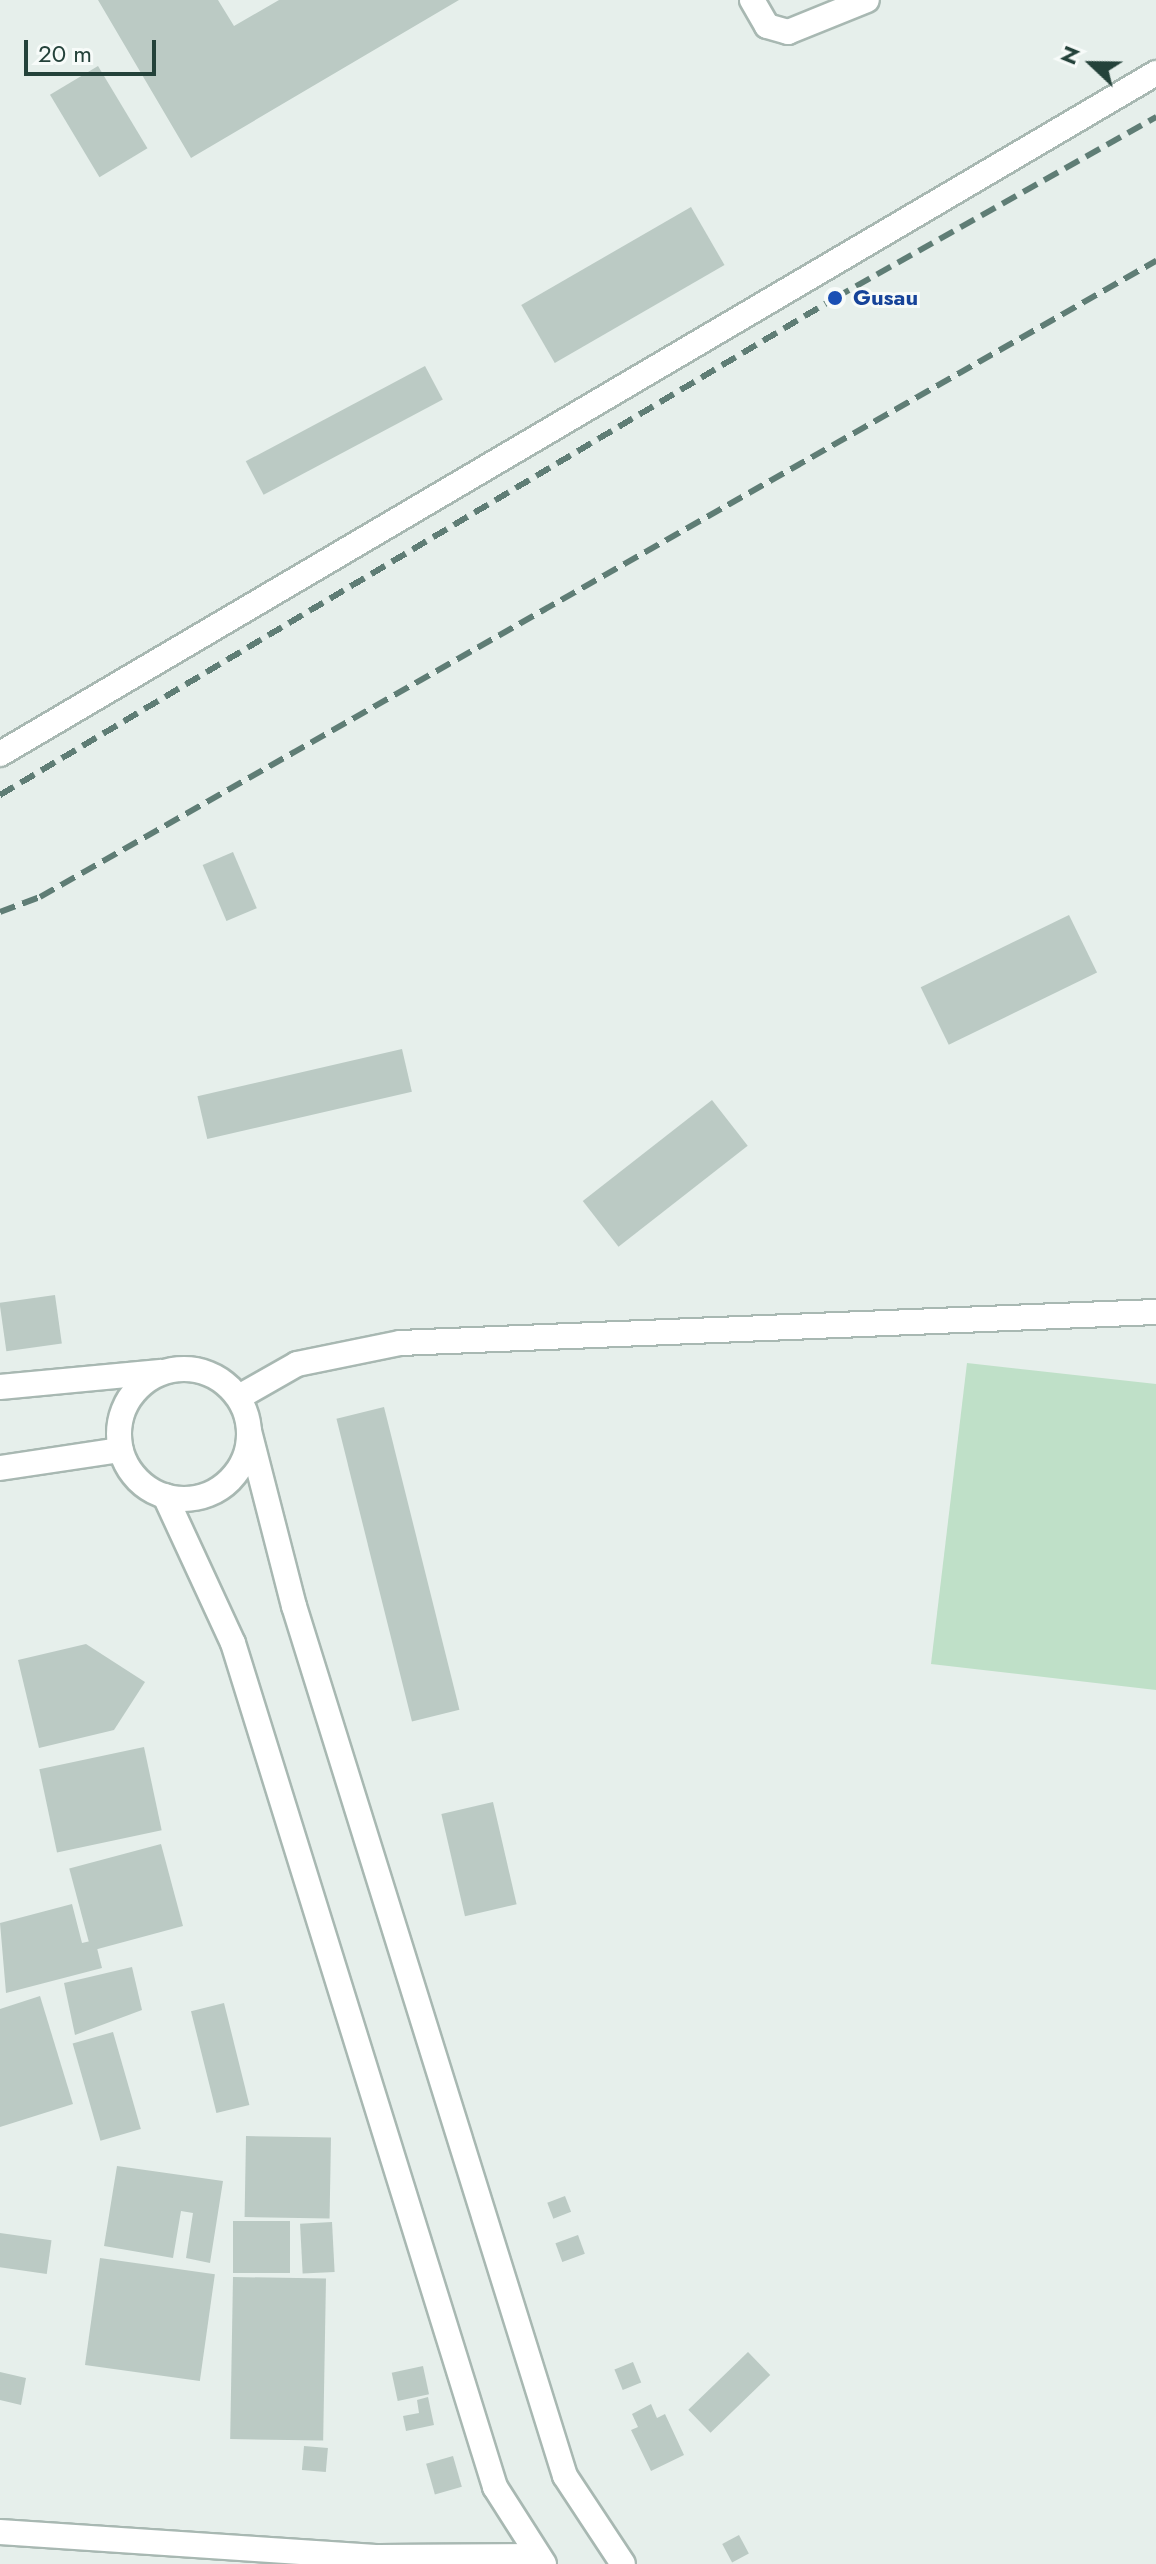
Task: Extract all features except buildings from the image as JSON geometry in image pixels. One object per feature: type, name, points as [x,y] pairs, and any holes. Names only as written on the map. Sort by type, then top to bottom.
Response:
[{"type":"street","points":[[752,0],[767,26],[788,32],[867,0]]},
{"type":"street","points":[[0,754],[1156,73]]},
{"type":"street","points":[[239,1397],[297,1364],[400,1343],[1156,1312]]},
{"type":"street","points":[[0,1387],[191,1368],[218,1378],[239,1397],[294,1606],[565,2476],[623,2564]]},
{"type":"street","points":[[162,1372],[125,1406],[121,1450],[130,1470],[165,1496],[233,1643],[495,2487],[541,2560]]},
{"type":"street","points":[[165,1496],[213,1493],[233,1477],[249,1431]]},
{"type":"street","points":[[0,1468],[121,1450]]},
{"type":"street","points":[[0,2532],[379,2560],[541,2560]]},
{"type":"green space","points":[[967,1363],[1156,1384],[1156,1690],[931,1664]]},
{"type":"railway","points":[[0,795],[835,298],[1156,117]]},
{"type":"railway","points":[[0,912],[40,897],[1156,261]]},
{"type":"place","name":"Gusau","points":[[835,298]]}]
